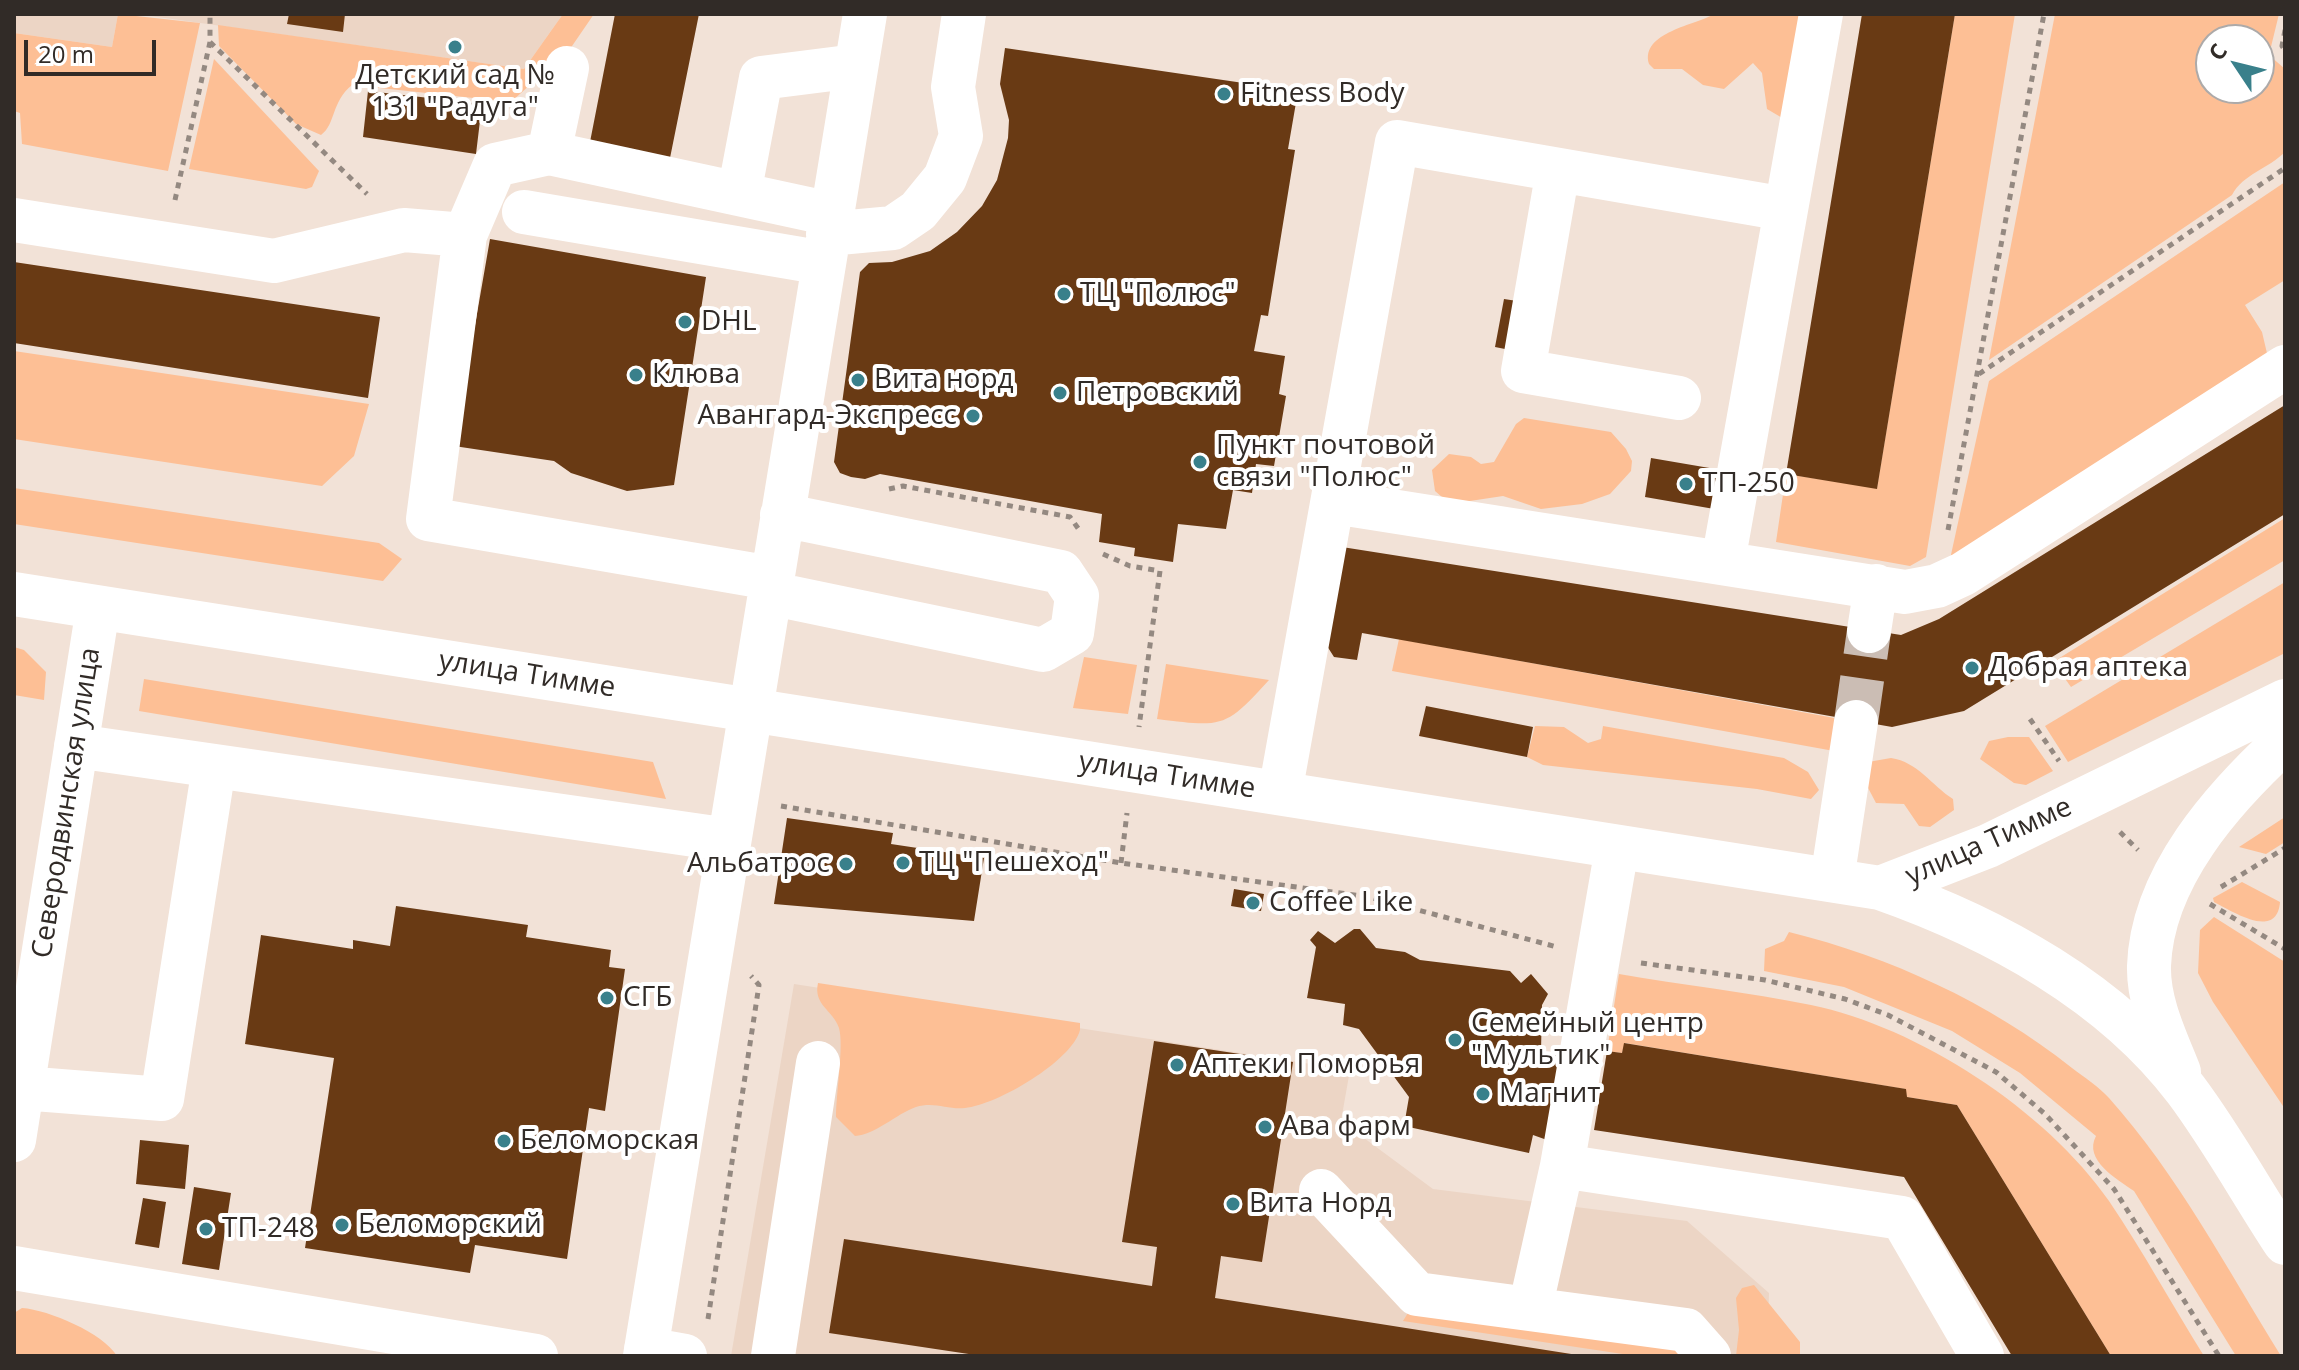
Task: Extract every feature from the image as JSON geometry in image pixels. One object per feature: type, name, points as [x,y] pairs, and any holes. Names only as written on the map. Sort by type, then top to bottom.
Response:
[{"type":"main road","points":[[659,1354],[730,830],[865,14]]},
{"type":"main road","points":[[524,212],[828,237],[893,228],[918,211],[945,178],[961,136],[953,87],[964,14]]},
{"type":"main road","points":[[1723,562],[1821,14]]},
{"type":"main road","points":[[739,194],[761,78],[856,66]]},
{"type":"main road","points":[[549,153],[567,68]]},
{"type":"main road","points":[[1280,793],[1397,142],[1785,209]]},
{"type":"main road","points":[[782,515],[1061,572],[1077,596],[1072,633],[1043,650],[770,586],[428,519],[465,235],[495,165],[549,153],[739,194],[828,237]]},
{"type":"main road","points":[[1558,170],[1523,371],[1679,398]]},
{"type":"main road","points":[[14,220],[274,261],[404,230],[465,235]]},
{"type":"main road","points":[[1334,502],[1905,592],[1937,586],[1963,574],[2285,367]]},
{"type":"main road","points":[[1869,631],[1876,586]]},
{"type":"main road","name":"улица Тимме","points":[[14,594],[1880,888],[1988,846],[2285,701]]},
{"type":"main road","name":"Северодвинская улица","points":[[14,1140],[20,1077],[98,608]]},
{"type":"main road","points":[[1832,880],[1856,722]]},
{"type":"main road","points":[[2185,1089],[2156,1013],[2149,969],[2155,926],[2173,879],[2205,830],[2236,790],[2285,741]]},
{"type":"main road","points":[[76,746],[214,767],[730,830]]},
{"type":"main road","points":[[20,1077],[162,1099],[214,767]]},
{"type":"main road","points":[[1530,1309],[1562,1166],[1617,848]]},
{"type":"main road","points":[[1880,888],[1994,936],[2064,979],[2128,1030],[2185,1089],[2285,1243]]},
{"type":"main road","points":[[773,1356],[818,1063]]},
{"type":"main road","points":[[1562,1166],[1902,1218],[1982,1356]]},
{"type":"main road","points":[[1321,1191],[1417,1294],[1686,1330],[1709,1356]]},
{"type":"main road","points":[[14,1268],[536,1356]]},
{"type":"path","points":[[166,244],[210,42],[210,14]]},
{"type":"path","points":[[1937,586],[2044,14]]},
{"type":"path","points":[[2285,30],[2282,46],[2285,50]]},
{"type":"path","points":[[210,42],[404,230]]},
{"type":"path","points":[[1978,375],[2285,168]]},
{"type":"path","points":[[1121,863],[1160,571]]},
{"type":"path","points":[[730,830],[771,804],[1121,863],[1369,897],[1597,957],[1765,980],[1845,999],[1902,1021],[1996,1072],[2045,1114],[2114,1189],[2219,1356]]},
{"type":"path","points":[[2213,892],[2285,848]]},
{"type":"shaded area","points":[[14,14],[118,14],[112,47],[14,33]]},
{"type":"shaded area","points":[[118,14],[200,23],[168,171],[22,144],[20,113],[14,111],[14,33],[112,47]]},
{"type":"shaded area","name":"Детский сад № 131 \"Радуга\"","points":[[137,14],[563,14],[524,69]]},
{"type":"shaded area","points":[[563,14],[594,14],[570,49],[511,102],[352,85],[340,98],[329,125],[321,135],[296,124],[219,46],[218,25],[524,69]]},
{"type":"shaded area","points":[[1714,14],[1812,14],[1784,119],[1767,109],[1762,73],[1753,63],[1724,89],[1703,85],[1682,69],[1654,69],[1649,64],[1653,44],[1661,37]]},
{"type":"shaded area","points":[[1955,14],[2015,14],[1926,557],[1910,566],[1776,542],[1786,474],[1877,488]]},
{"type":"shaded area","points":[[2055,14],[2279,14],[2275,30],[2275,24],[2195,24],[2195,104],[2275,104],[2275,60],[2285,69],[2285,152],[2249,177],[2232,195],[1989,360]]},
{"type":"shaded area","points":[[214,59],[319,171],[312,187],[306,189],[189,169]]},
{"type":"shaded area","points":[[2285,182],[2285,280],[2245,305],[2262,332],[2270,366],[1947,573],[1989,381]]},
{"type":"shaded area","points":[[14,351],[369,404],[354,456],[322,486],[14,439]]},
{"type":"shaded area","points":[[1524,418],[1611,432],[1626,449],[1632,461],[1631,471],[1610,494],[1582,504],[1541,509],[1503,496],[1450,504],[1435,491],[1432,470],[1449,454],[1471,457],[1481,464],[1494,462],[1516,424]]},
{"type":"shaded area","points":[[14,488],[379,543],[402,559],[383,581],[14,524]]},
{"type":"shaded area","points":[[2285,518],[2285,560],[2071,687],[2053,662]]},
{"type":"shaded area","points":[[2285,582],[2285,653],[2068,762],[2045,726]]},
{"type":"shaded area","points":[[1399,639],[1840,719],[1834,751],[1392,671]]},
{"type":"shaded area","points":[[14,647],[24,650],[46,672],[44,700],[14,695]]},
{"type":"shaded area","points":[[1084,657],[1137,665],[1128,714],[1073,708]]},
{"type":"shaded area","points":[[1166,664],[1269,680],[1242,708],[1221,721],[1196,723],[1157,719]]},
{"type":"shaded area","points":[[144,679],[653,762],[666,799],[139,711]]},
{"type":"shaded area","points":[[1535,726],[1564,727],[1588,743],[1601,739],[1603,726],[1784,758],[1808,772],[1819,790],[1811,799],[1757,789],[1543,765],[1527,757]]},
{"type":"shaded area","points":[[2029,737],[2053,771],[2026,785],[2014,783],[1980,759],[1989,741]]},
{"type":"shaded area","points":[[1891,758],[1909,764],[1924,775],[1953,799],[1954,810],[1930,827],[1919,826],[1904,804],[1876,803],[1866,784],[1868,762]]},
{"type":"shaded area","points":[[2285,817],[2285,842],[2266,854],[2239,847]]},
{"type":"shaded area","points":[[2242,882],[2280,902],[2277,914],[2271,920],[2253,920],[2214,902],[2213,898]]},
{"type":"shaded area","points":[[2214,917],[2285,962],[2285,1109],[2213,1002],[2198,973],[2200,930]]},
{"type":"shaded area","points":[[1789,932],[1827,942],[1901,969],[1973,1003],[2040,1044],[2101,1090],[2134,1128],[2180,1191],[2281,1356],[2236,1356],[2134,1191],[2111,1175],[2098,1161],[2093,1145],[2096,1136],[2020,1073],[1952,1031],[1844,987],[1764,971],[1765,949],[1784,941]]},
{"type":"shaded area","points":[[1619,974],[1787,1000],[1852,1016],[1894,1032],[1976,1077],[2051,1135],[2082,1167],[2122,1220],[2204,1356],[2111,1356],[1957,1105],[1907,1097],[1905,1089],[1625,1043],[1622,1053],[1607,1051]]},
{"type":"shaded area","points":[[818,983],[1080,1023],[1080,1030],[1074,1042],[1049,1068],[995,1099],[965,1108],[916,1107],[870,1132],[855,1136],[836,1117],[839,1028],[818,997]]},
{"type":"shaded area","points":[[794,984],[1350,1070],[1341,1121],[1433,1189],[1687,1221],[1769,1293],[1767,1356],[731,1356]]},
{"type":"shaded area","points":[[1754,1285],[1800,1342],[1800,1356],[1736,1356],[1739,1330],[1736,1298],[1742,1288]]},
{"type":"shaded area","points":[[1414,1303],[1685,1344],[1693,1356],[1636,1356],[1403,1321]]},
{"type":"shaded area","points":[[22,1308],[46,1313],[88,1331],[117,1356],[14,1356],[14,1313]]},
{"type":"building","points":[[289,14],[345,14],[343,32],[287,24]]},
{"type":"building","points":[[615,14],[699,14],[670,158],[590,142]]},
{"type":"building","points":[[1862,14],[1955,14],[1877,489],[1786,474]]},
{"type":"building","name":"ТЦ \"Полюс\"","points":[[1005,48],[1298,91],[1288,149],[1295,150],[1268,316],[1261,315],[1254,351],[1285,356],[1279,394],[1286,396],[1274,466],[1256,464],[1252,493],[1233,490],[1226,529],[1178,524],[1173,562],[1134,556],[1135,548],[1099,542],[1102,514],[880,474],[865,479],[851,477],[840,473],[834,462],[860,272],[869,263],[892,262],[930,251],[957,232],[982,206],[997,180],[1008,138],[1009,120],[1000,84]]},
{"type":"building","points":[[368,91],[482,104],[476,154],[363,137]]},
{"type":"building","points":[[490,239],[706,277],[674,485],[627,491],[571,473],[554,461],[454,446]]},
{"type":"building","points":[[14,262],[380,317],[368,398],[14,343]]},
{"type":"building","points":[[1504,299],[1530,303],[1520,352],[1495,347]]},
{"type":"building","points":[[2285,405],[2285,514],[1964,711],[1892,727],[1362,633],[1357,660],[1334,657],[1327,646],[1342,547],[1901,635],[1939,619]]},
{"type":"building","name":"ТП-250","points":[[1651,458],[1727,471],[1720,510],[1645,497]]},
{"type":"building","points":[[1426,706],[1533,727],[1527,757],[1419,736]]},
{"type":"building","points":[[787,818],[893,833],[891,844],[984,858],[974,921],[774,904]]},
{"type":"building","points":[[1234,889],[1264,894],[1261,911],[1231,906]]},
{"type":"building","points":[[396,906],[528,925],[526,937],[611,950],[609,967],[625,969],[605,1111],[589,1108],[567,1259],[475,1245],[470,1273],[305,1248],[334,1058],[245,1044],[261,935],[353,949],[353,940],[390,946]]},
{"type":"building","name":"Семейный центр \"Мультик\"","points":[[1354,929],[1360,929],[1376,948],[1405,952],[1420,960],[1510,971],[1521,983],[1531,974],[1548,994],[1542,1005],[1541,1051],[1562,1055],[1547,1140],[1533,1135],[1529,1153],[1404,1126],[1409,1097],[1359,1029],[1343,1025],[1345,1004],[1307,998],[1316,947],[1310,940],[1318,931],[1335,943]]},
{"type":"building","points":[[1154,1041],[1293,1062],[1262,1262],[1221,1256],[1215,1298],[1584,1356],[982,1356],[829,1333],[844,1239],[1152,1286],[1157,1247],[1122,1242]]},
{"type":"building","points":[[1624,1043],[1906,1089],[1907,1097],[1957,1105],[2111,1356],[2012,1356],[1904,1177],[1594,1130],[1607,1051],[1622,1053]]},
{"type":"building","points":[[140,1140],[189,1145],[185,1189],[136,1184]]},
{"type":"building","name":"ТП-248","points":[[194,1187],[231,1193],[219,1270],[182,1264]]},
{"type":"building","points":[[143,1198],[166,1202],[159,1248],[135,1244]]},
{"type":"tunnel","points":[[1856,722],[1869,631]]},
{"type":"place","name":"Детский сад № 131 \"Радуга\"","points":[[455,47]]},
{"type":"place","name":"Fitness Body","points":[[1224,94]]},
{"type":"place","name":"ТЦ \"Полюс\"","points":[[1064,294]]},
{"type":"place","name":"DHL","points":[[685,322]]},
{"type":"place","name":"Клюва","points":[[636,375]]},
{"type":"place","name":"Вита норд","points":[[858,380]]},
{"type":"place","name":"Петровский","points":[[1060,393]]},
{"type":"place","name":"Авангард-Экспресс","points":[[973,416]]},
{"type":"place","name":"Пункт почтовой связи \"Полюс\"","points":[[1200,462]]},
{"type":"place","name":"ТП-250","points":[[1686,484]]},
{"type":"place","name":"Добрая аптека","points":[[1972,668]]},
{"type":"place","name":"ТЦ \"Пешеход\"","points":[[903,863]]},
{"type":"place","name":"Альбатрос","points":[[846,864]]},
{"type":"place","name":"Coffee Like","points":[[1253,903]]},
{"type":"place","name":"СГБ","points":[[607,998]]},
{"type":"place","name":"Семейный центр \"Мультик\"","points":[[1455,1040]]},
{"type":"place","name":"Аптеки Поморья","points":[[1177,1065]]},
{"type":"place","name":"Магнит","points":[[1483,1094]]},
{"type":"place","name":"Ава фарм","points":[[1265,1127]]},
{"type":"place","name":"Беломорская","points":[[504,1141]]},
{"type":"place","name":"Вита Норд","points":[[1233,1204]]},
{"type":"place","name":"Беломорский","points":[[342,1225]]},
{"type":"place","name":"ТП-248","points":[[206,1229]]}]
